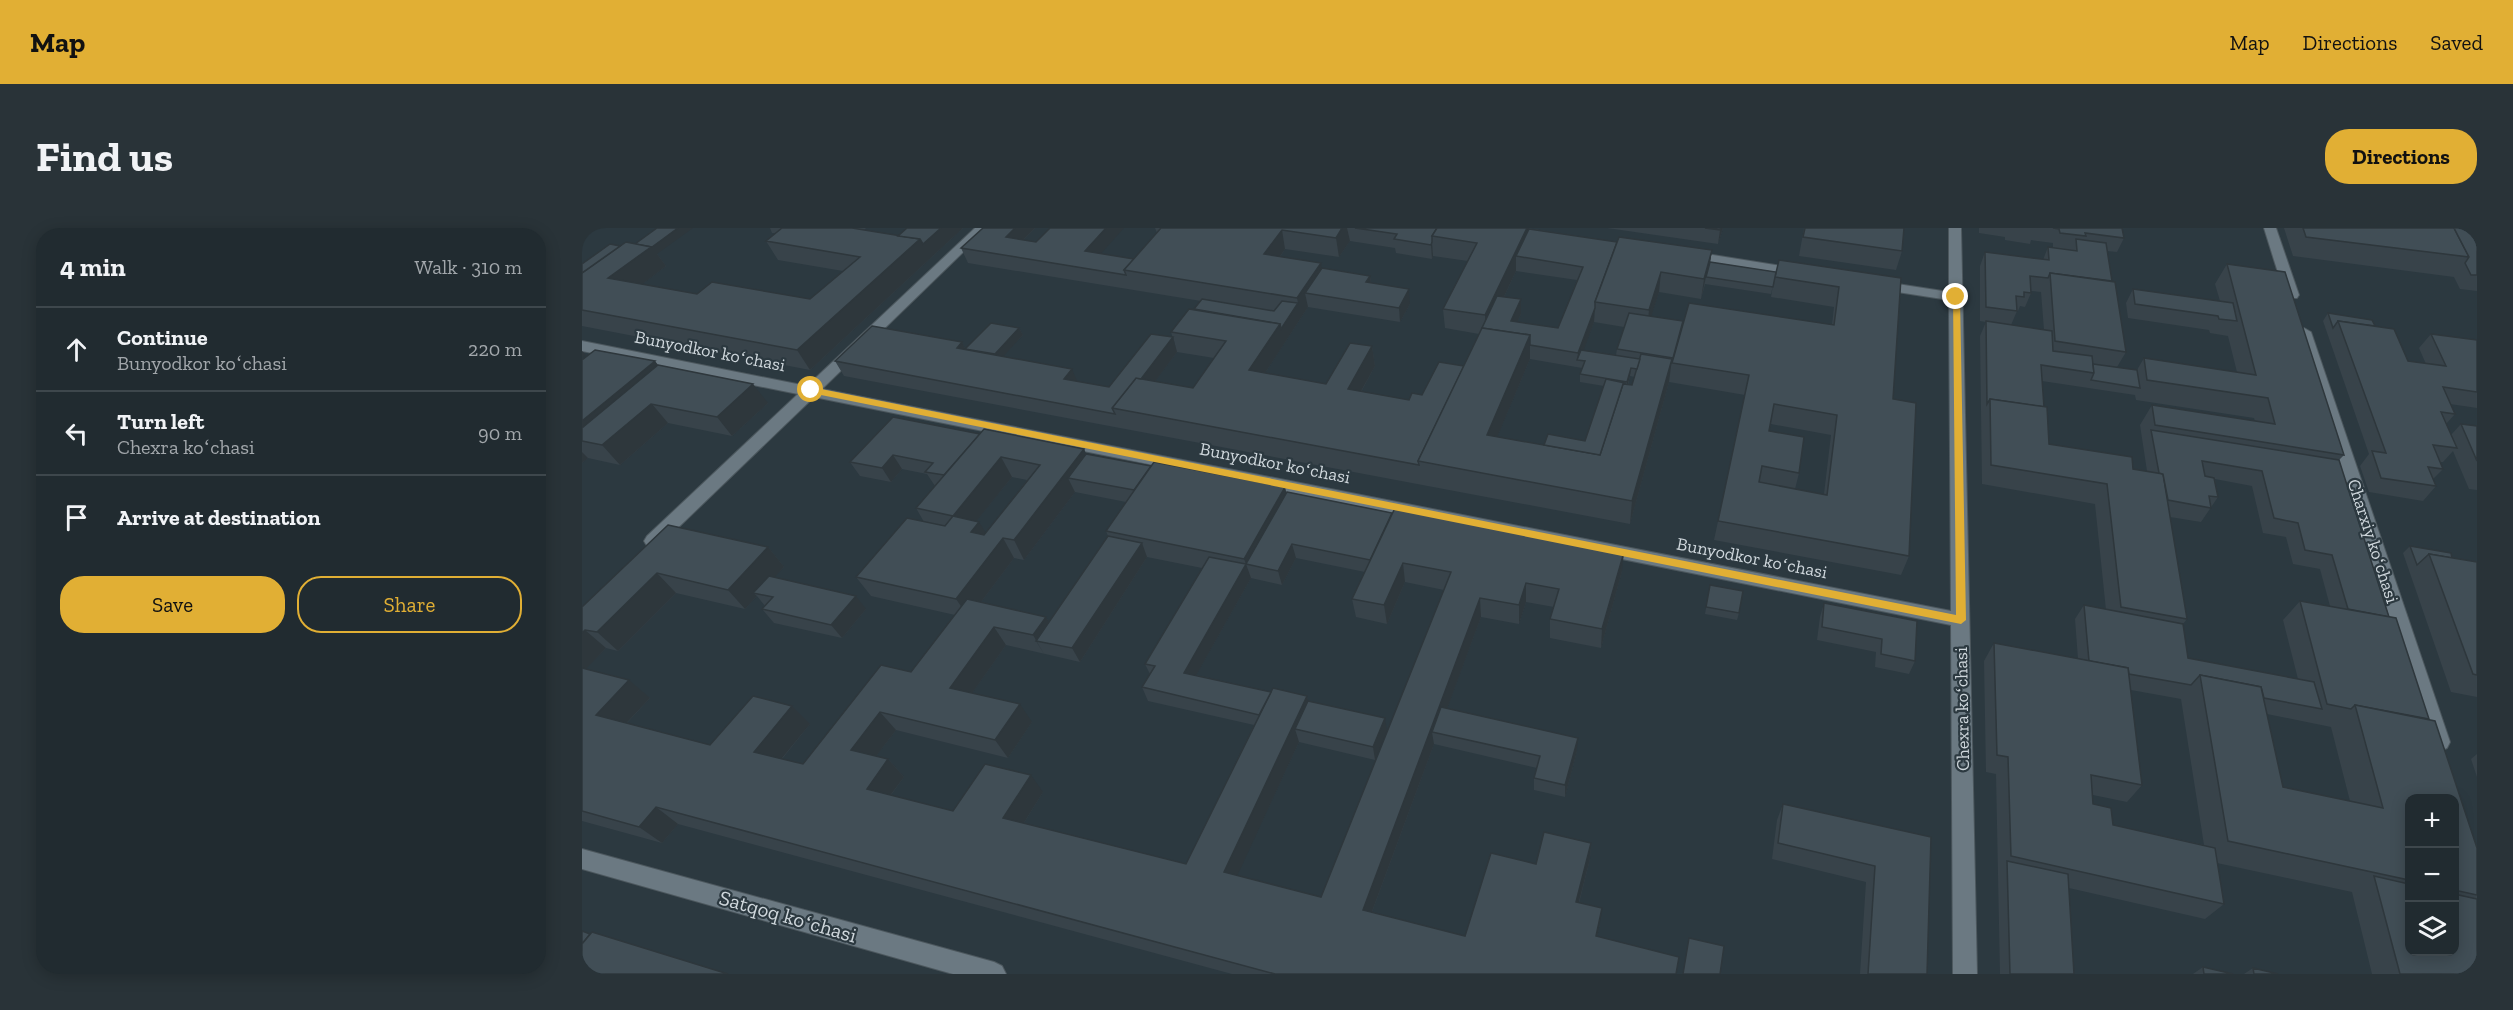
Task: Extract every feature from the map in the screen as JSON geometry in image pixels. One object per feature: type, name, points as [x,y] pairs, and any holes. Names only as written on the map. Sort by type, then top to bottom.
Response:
[{"type":"street","points":[[641,553],[982,228]]},
{"type":"street","name":"Chexra koʻchasi","points":[[1955,228],[1965,974]]},
{"type":"street","name":"Charxiy koʻchasi","points":[[2270,228],[2444,754]]},
{"type":"street","points":[[1675,253],[1816,275]]},
{"type":"street","points":[[1862,282],[1956,297]]},
{"type":"street","name":"Bunyodkor koʻchasi","points":[[582,346],[1961,620]]},
{"type":"street","name":"Satqoq koʻchasi","points":[[582,859],[994,974]]},
{"type":"building","points":[[657,228],[678,228],[652,247],[635,244]]},
{"type":"building","points":[[782,228],[852,228],[920,239],[797,350],[582,310],[582,273],[626,242],[651,247],[608,278],[697,294],[712,282],[810,299],[860,257],[766,241]]},
{"type":"building","points":[[907,228],[941,228],[923,244],[920,239],[898,236]]},
{"type":"building","points":[[983,228],[1015,228],[1006,237],[1036,242],[1050,228],[1106,228],[1085,251],[1134,259],[1124,270],[1126,275],[961,248]]},
{"type":"building","points":[[1161,228],[1342,228],[1336,238],[1282,230],[1264,254],[1321,263],[1297,298],[1124,270]]},
{"type":"building","points":[[1355,228],[1437,228],[1432,236],[1431,245],[1394,239],[1397,234]]},
{"type":"building","points":[[1437,228],[1527,228],[1485,315],[1443,309],[1477,243],[1432,236]]},
{"type":"building","points":[[1805,228],[1904,228],[1902,251],[1803,237]]},
{"type":"building","points":[[2053,228],[2122,228],[2124,238],[2085,233],[2086,236],[2060,233],[2059,229]]},
{"type":"building","points":[[2303,228],[2454,228],[2469,257],[2306,237]]},
{"type":"building","points":[[2454,228],[2477,228],[2477,275],[2471,275],[2465,263],[2469,257]]},
{"type":"building","points":[[1529,229],[1617,242],[1578,353],[1530,345],[1530,335],[1482,328],[1497,296],[1521,299],[1511,321],[1558,328],[1583,267],[1516,256]]},
{"type":"building","points":[[1619,237],[1712,250],[1704,279],[1661,272],[1649,310],[1595,302]]},
{"type":"building","points":[[2076,239],[2106,243],[2112,281],[2050,273],[2048,278],[2030,276],[2031,293],[2024,292],[2024,297],[2016,296],[2017,311],[1986,307],[1985,252],[2049,260],[2048,247],[2077,251]]},
{"type":"building","points":[[610,244],[620,246],[582,273],[582,264]]},
{"type":"building","points":[[1779,260],[1901,278],[1893,399],[1916,403],[1909,556],[1718,521],[1749,375],[1672,363],[1689,303],[1834,325],[1839,287],[1775,277]],"holes":[[[1774,404],[1837,415],[1827,495],[1759,482],[1762,466],[1799,473],[1804,437],[1769,431]]]},
{"type":"building","points":[[1710,262],[1776,272],[1773,287],[1706,277]]},
{"type":"building","points":[[2227,264],[2285,272],[2344,455],[2155,425],[2152,405],[2275,424],[2268,398],[2147,380],[2144,358],[2256,375]]},
{"type":"building","points":[[1322,268],[1370,276],[1366,282],[1409,289],[1399,308],[1305,293]]},
{"type":"building","points":[[2050,273],[2115,282],[2126,352],[2055,341]]},
{"type":"building","points":[[2133,289],[2233,303],[2237,321],[2219,319],[2218,316],[2135,304]]},
{"type":"building","points":[[1202,299],[1274,311],[1282,301],[1298,303],[1281,329],[1280,324],[1194,309]]},
{"type":"building","points":[[1189,309],[1280,324],[1249,370],[1326,384],[1350,343],[1372,346],[1348,389],[1409,400],[1412,393],[1422,395],[1439,362],[1464,366],[1418,461],[1419,465],[1112,408],[1136,378],[1193,388],[1226,341],[1171,332]]},
{"type":"building","points":[[1629,313],[1683,321],[1673,358],[1617,349]]},
{"type":"building","points":[[2328,313],[2372,320],[2375,326],[2338,321],[2333,328]]},
{"type":"building","points":[[1986,321],[2052,331],[2053,351],[2092,356],[2094,373],[2041,365],[2044,407],[1990,399],[1987,404]]},
{"type":"building","points":[[2338,321],[2394,329],[2408,361],[2446,366],[2431,334],[2477,340],[2477,392],[2443,387],[2455,414],[2441,412],[2457,448],[2433,445],[2443,469],[2428,467],[2436,486],[2381,478],[2372,451],[2386,453]]},
{"type":"building","points":[[991,323],[1019,328],[995,354],[965,349]]},
{"type":"building","points":[[872,326],[962,342],[957,348],[1072,369],[1064,379],[1109,387],[1151,334],[1173,337],[1141,379],[1136,378],[1112,408],[1115,414],[835,361]]},
{"type":"building","points":[[1482,328],[1530,335],[1487,435],[1600,455],[1623,384],[1632,385],[1641,354],[1672,359],[1632,501],[1418,461]]},
{"type":"building","points":[[595,350],[655,361],[582,421],[582,360]]},
{"type":"building","points":[[1581,350],[1640,359],[1637,369],[1631,368],[1627,382],[1580,374],[1585,361],[1577,360]]},
{"type":"building","points":[[2093,364],[2137,370],[2140,388],[2091,380],[2094,373]]},
{"type":"building","points":[[658,365],[753,384],[717,417],[651,404],[602,445],[582,441],[582,428]]},
{"type":"building","points":[[1606,379],[1625,384],[1623,384],[1600,455],[1544,445],[1548,434],[1585,441]]},
{"type":"building","points":[[1990,399],[2047,407],[2049,444],[2132,457],[2133,469],[2163,474],[2187,619],[2121,607],[2107,484],[1991,465]]},
{"type":"building","points":[[893,417],[980,434],[944,475],[925,472],[933,463],[893,455],[882,468],[850,462]]},
{"type":"building","points":[[2461,424],[2477,426],[2477,461]]},
{"type":"building","points":[[984,429],[1084,449],[1014,540],[1003,538],[956,599],[856,577],[907,518],[945,526],[953,516],[916,508]],"holes":[[[1001,457],[1040,465],[984,535],[971,532],[979,522],[953,516]]]},
{"type":"building","points":[[2151,430],[2339,460],[2389,617],[2348,609],[2332,555],[2305,550],[2298,523],[2274,518],[2262,471],[2202,461],[2205,476],[2214,478],[2218,497],[2209,496],[2211,508],[2168,500],[2163,474],[2159,473]]},
{"type":"building","points":[[1086,454],[1151,466],[1134,490],[1068,478]]},
{"type":"building","points":[[1154,462],[1285,487],[1244,559],[1106,531]]},
{"type":"building","points":[[1287,492],[1392,513],[1370,560],[1292,544],[1278,571],[1246,564]]},
{"type":"building","points":[[1395,508],[1624,552],[1602,629],[1550,619],[1559,589],[1526,583],[1519,605],[1480,598],[1363,910],[1465,936],[1491,853],[1536,864],[1544,832],[1591,843],[1576,902],[1602,908],[1596,936],[1679,957],[1676,974],[1275,974],[656,807],[639,827],[582,811],[582,668],[629,680],[596,715],[710,745],[753,696],[792,706],[754,752],[803,764],[881,665],[911,672],[967,599],[1046,617],[1033,635],[994,627],[950,688],[1020,704],[995,740],[880,712],[851,750],[888,759],[867,789],[953,811],[985,764],[1031,775],[1003,818],[1186,864],[1273,688],[1307,696],[1224,872],[1321,897],[1451,572],[1403,563],[1384,605],[1352,599]]},
{"type":"building","points":[[668,525],[768,547],[728,590],[657,573],[597,632],[585,630],[582,633],[582,607]]},
{"type":"building","points":[[1108,536],[1142,543],[1072,648],[1036,641]]},
{"type":"building","points":[[2410,546],[2451,553],[2452,558],[2429,554],[2417,565]]},
{"type":"building","points":[[2429,554],[2477,562],[2477,675],[2473,674]]},
{"type":"building","points":[[1209,557],[1246,564],[1184,673],[1271,692],[1259,715],[1142,687],[1155,666],[1145,664]]},
{"type":"building","points":[[769,576],[856,596],[831,625],[762,609],[773,597],[753,593]]},
{"type":"building","points":[[1710,585],[1743,591],[1739,613],[1706,607]]},
{"type":"building","points":[[2300,601],[2396,618],[2429,719],[2355,705],[2351,709],[2327,704]]},
{"type":"building","points":[[1824,603],[1917,621],[1915,661],[1881,654],[1882,639],[1822,627]]},
{"type":"building","points":[[2084,605],[2183,624],[2188,658],[2314,682],[2322,709],[2264,698],[2261,687],[2200,675],[2191,685],[2129,674],[2128,668],[2089,661]]},
{"type":"building","points":[[1994,643],[2128,668],[2142,785],[2091,775],[2093,804],[2111,808],[2113,825],[2215,848],[2224,904],[2011,856],[2008,757],[1997,755]]},
{"type":"building","points":[[2200,675],[2261,687],[2283,787],[2383,808],[2355,705],[2435,721],[2477,848],[2477,895],[2459,891],[2459,794],[2405,794],[2405,879],[2228,841]]},
{"type":"building","points":[[1308,701],[1385,718],[1373,747],[1295,729]]},
{"type":"building","points":[[1441,707],[1578,738],[1565,785],[1534,778],[1540,756],[1432,732]]},
{"type":"building","points":[[1783,804],[1931,837],[1927,974],[1868,974],[1875,866],[1778,843]]},
{"type":"building","points":[[2007,861],[2068,874],[2074,974],[2010,974]]},
{"type":"building","points":[[2374,876],[2405,883],[2405,956],[2459,956],[2459,895],[2477,899],[2477,974],[2400,974]]},
{"type":"building","points":[[582,931],[590,934],[582,944]]},
{"type":"building","points":[[592,932],[728,974],[582,974],[582,944]]},
{"type":"building","points":[[1689,938],[1724,946],[1720,974],[1683,974]]},
{"type":"building","points":[[2203,967],[2233,974],[2204,974]]},
{"type":"building","points":[[2253,968],[2278,974],[2254,974]]},
{"type":"route","points":[[811,390],[1961,620],[1956,297]]}]
